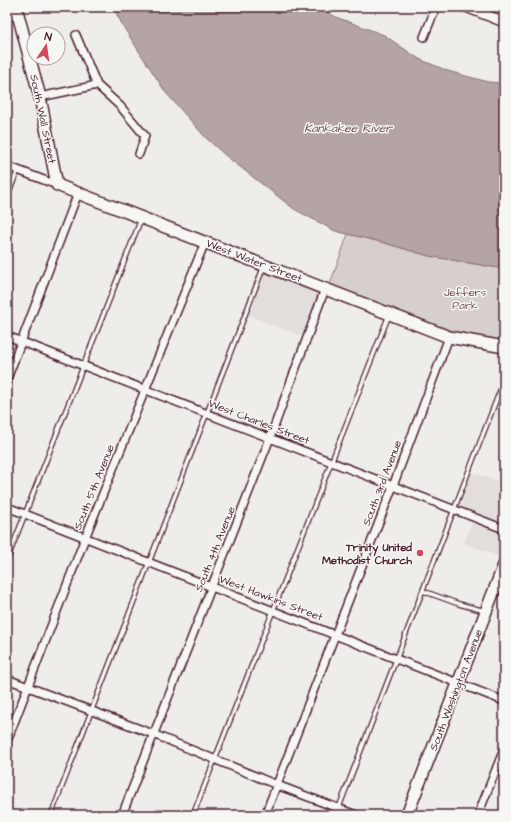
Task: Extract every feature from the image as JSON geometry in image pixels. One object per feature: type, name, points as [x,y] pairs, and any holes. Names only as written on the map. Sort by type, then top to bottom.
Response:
[{"type":"main road","name":"South Wall Street","points":[[17,12],[40,97],[57,185]]},
{"type":"main road","name":"West Water Street","points":[[57,185],[450,336],[504,347]]},
{"type":"main road","name":"South Washington Avenue","points":[[407,815],[504,565]]},
{"type":"street","points":[[424,37],[436,7]]},
{"type":"street","points":[[466,7],[504,22]]},
{"type":"street","points":[[7,14],[17,12]]},
{"type":"street","points":[[76,35],[97,85],[120,106],[145,136],[139,154]]},
{"type":"street","points":[[40,97],[97,85]]},
{"type":"street","name":"West Water Street","points":[[7,166],[57,185]]},
{"type":"street","points":[[7,379],[78,193]]},
{"type":"street","name":"South 5th Avenue","points":[[7,741],[85,538],[205,242]]},
{"type":"street","name":"South 4th Avenue","points":[[122,815],[270,438],[325,289]]},
{"type":"street","name":"West Charles Street","points":[[7,336],[504,529]]},
{"type":"street","name":"South 3rd Avenue","points":[[265,815],[450,336]]},
{"type":"street","name":"West Hawkins Street","points":[[7,507],[459,682],[504,701]]},
{"type":"street","points":[[7,680],[153,734],[277,784],[337,812],[356,815]]},
{"type":"street","points":[[478,815],[504,749]]},
{"type":"lane","points":[[7,197],[18,170]]},
{"type":"lane","points":[[7,560],[141,217]]},
{"type":"lane","points":[[51,815],[264,265]]},
{"type":"lane","points":[[193,815],[390,314]]},
{"type":"lane","points":[[337,812],[454,510],[502,391],[504,380]]},
{"type":"lane","points":[[423,591],[458,604],[486,612]]},
{"type":"shaded area","points":[[259,268],[318,292],[319,297],[303,337],[242,313]]},
{"type":"shaded area","points":[[467,470],[504,484],[504,525],[454,505]]},
{"type":"shaded area","points":[[472,522],[504,534],[504,546],[500,557],[464,543]]},
{"type":"green space","name":"Jeffers Park","points":[[348,234],[429,256],[504,269],[504,341],[455,332],[330,284]]},
{"type":"water","name":"Kankakee River","points":[[113,7],[317,7],[336,17],[384,35],[419,59],[448,71],[488,82],[504,83],[504,269],[429,256],[335,231],[294,209],[226,156],[206,138],[166,93],[124,28]]},
{"type":"place","name":"Trinity United Methodist Church","points":[[420,553]]}]
